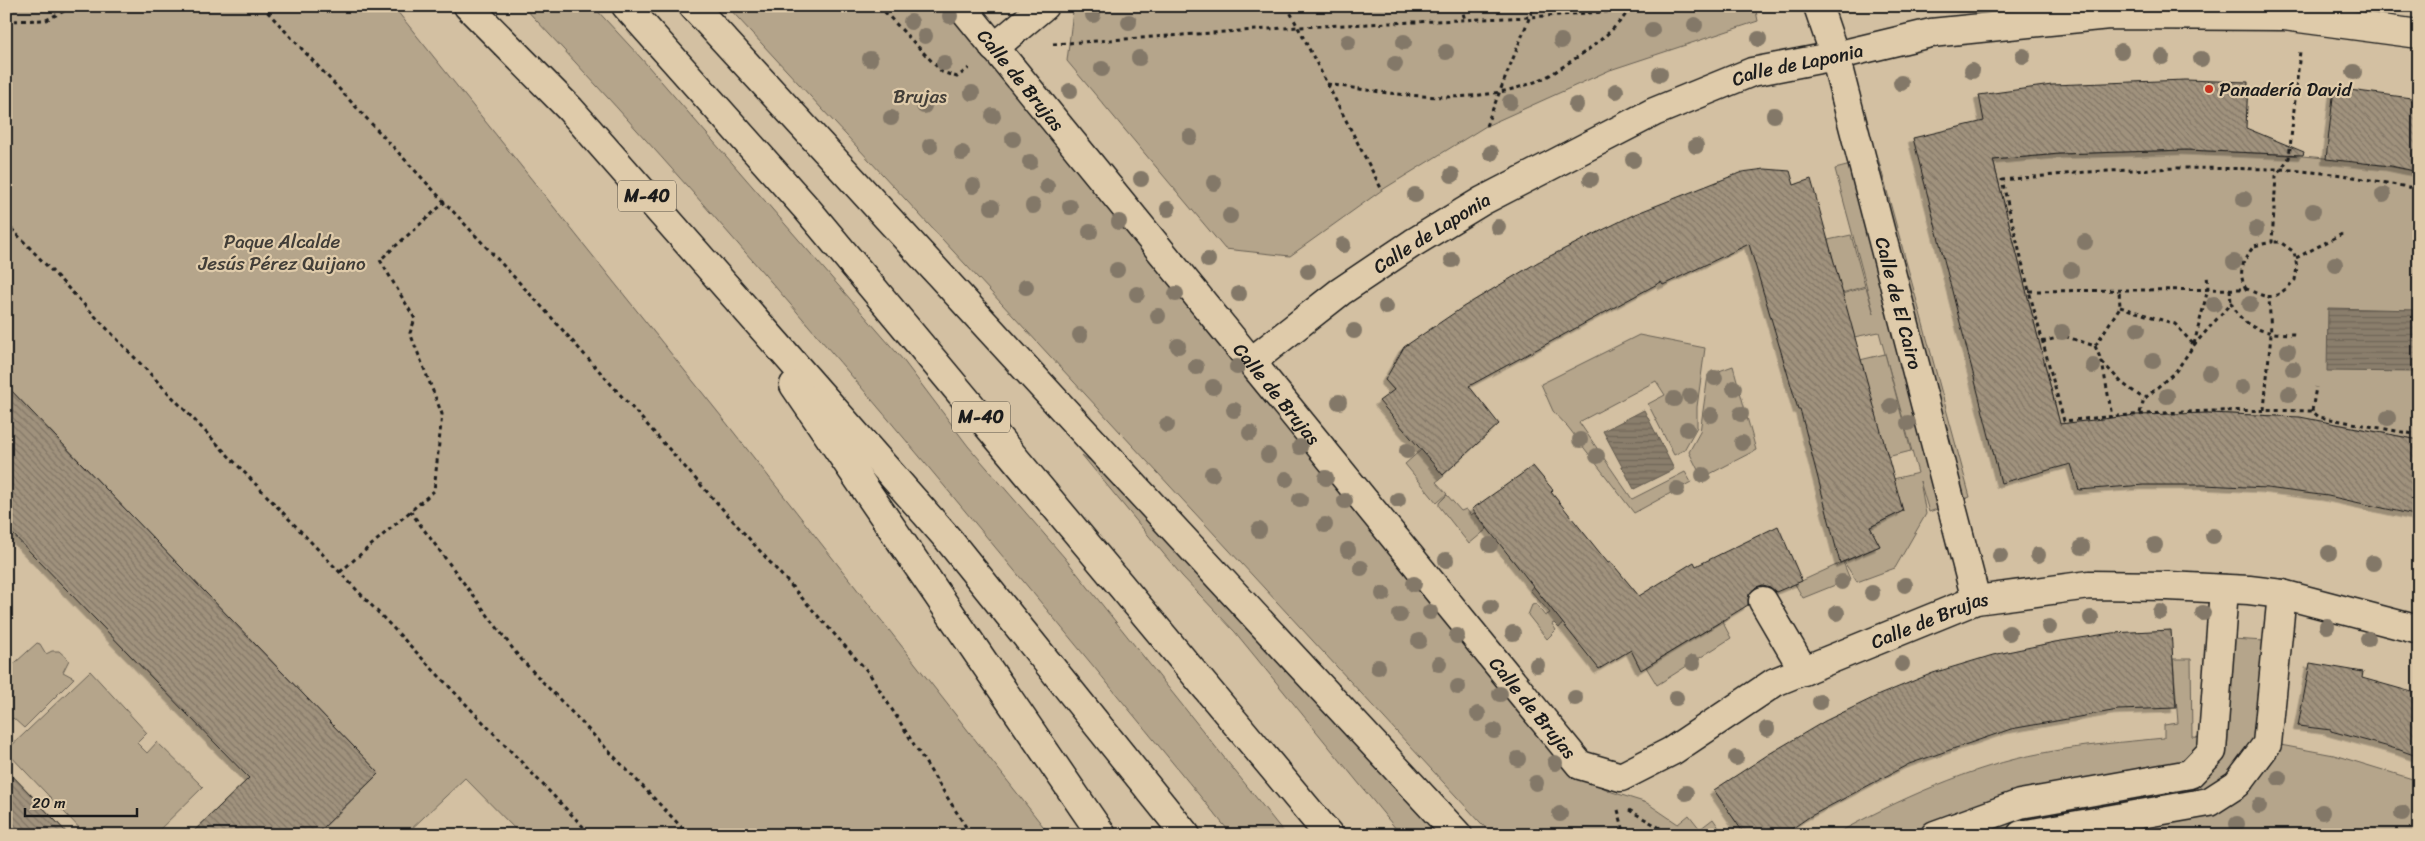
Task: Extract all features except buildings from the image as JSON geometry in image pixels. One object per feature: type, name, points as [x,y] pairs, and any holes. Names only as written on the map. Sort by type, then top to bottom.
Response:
[{"type":"main road","name":"M-40","points":[[468,6],[570,109],[948,539],[1186,835]]},
{"type":"main road","name":"M-40","points":[[626,6],[807,209],[1329,835]]},
{"type":"main road","points":[[693,6],[1060,407],[1458,835]]},
{"type":"main road","name":"Calle de Brujas","points":[[961,6],[1580,765],[1621,778],[1672,751],[1775,682],[1976,600],[2089,585],[2224,589],[2282,594],[2419,630]]},
{"type":"main road","points":[[994,48],[1044,6]]},
{"type":"main road","name":"Calle de El Cairo","points":[[1818,6],[1836,56],[1976,600]]},
{"type":"main road","name":"Calle de Laponia","points":[[1252,361],[1333,298],[1413,243],[1482,201],[1654,112],[1752,72],[1836,56],[1931,33],[2109,15],[2284,16],[2419,34]]},
{"type":"main road","points":[[724,283],[1102,835]]},
{"type":"main road","points":[[1935,835],[2020,804],[2190,774],[2212,751],[2224,589]]},
{"type":"main road","points":[[2020,835],[2209,802],[2237,784],[2267,744],[2282,594]]},
{"type":"main road","points":[[1763,601],[1804,671]]},
{"type":"path","points":[[6,21],[46,20],[74,6]]},
{"type":"path","points":[[262,6],[542,307],[869,673],[971,835]]},
{"type":"path","points":[[879,6],[942,72],[957,77],[994,48],[1298,27],[1628,12],[1694,6]]},
{"type":"path","points":[[1287,6],[1382,190]]},
{"type":"path","points":[[1461,6],[1466,20]]},
{"type":"path","points":[[1486,126],[1534,6]]},
{"type":"path","points":[[1327,84],[1394,94],[1439,98],[1499,93],[1545,78],[1589,49],[1632,6]]},
{"type":"path","points":[[2272,242],[2276,176],[2289,158],[2304,19]]},
{"type":"path","points":[[2419,189],[2343,175],[2281,169],[2177,168],[2086,172],[2002,180],[2028,291],[2064,421],[2140,413],[2222,409],[2312,411],[2319,417],[2419,435]]},
{"type":"path","points":[[340,572],[434,491],[442,414],[410,332],[415,320],[380,260],[445,202]]},
{"type":"path","points":[[6,223],[591,835]]},
{"type":"path","points":[[2296,258],[2342,234]]},
{"type":"path","points":[[2028,291],[2230,289],[2247,290],[2269,297],[2280,294],[2295,280],[2296,258],[2294,252],[2280,242],[2254,246],[2243,262],[2241,278],[2247,290]]},
{"type":"path","points":[[2194,344],[2208,289],[2207,274]]},
{"type":"path","points":[[2230,289],[2231,303],[2235,311],[2256,330],[2271,334],[2298,334]]},
{"type":"path","points":[[2095,346],[2120,307],[2119,290]]},
{"type":"path","points":[[2264,410],[2271,334],[2269,297]]},
{"type":"path","points":[[2140,413],[2144,399],[2176,371],[2194,344],[2231,303]]},
{"type":"path","points":[[2120,307],[2175,324],[2194,344]]},
{"type":"path","points":[[2042,342],[2064,336],[2095,346],[2102,362],[2112,416]]},
{"type":"path","points":[[2102,362],[2122,383],[2144,399]]},
{"type":"path","points":[[2312,411],[2316,387]]},
{"type":"path","points":[[410,512],[519,657],[689,835]]},
{"type":"path","points":[[1615,802],[1625,835]]},
{"type":"green space","name":"Paque Alcalde Jesús Pérez Quijano","points":[[6,6],[393,6],[721,416],[1050,835],[521,835],[465,778],[405,835],[315,835],[379,773],[6,385]]},
{"type":"green space","points":[[523,6],[593,6],[641,58],[903,360],[968,446],[1064,557],[1286,835],[1232,835],[972,519],[796,311],[615,106]]},
{"type":"green space","name":"Brujas","points":[[727,6],[950,6],[1596,784],[1612,792],[1647,803],[1678,824],[1689,815],[1700,829],[1713,819],[1724,835],[1492,835]]},
{"type":"green space","points":[[1077,6],[1755,6],[1758,21],[1610,70],[1486,126],[1382,190],[1290,256],[1225,249],[1067,61],[1073,11]]},
{"type":"green space","points":[[2187,150],[2332,159],[2419,172],[2419,440],[2343,425],[2278,416],[2208,413],[2060,424],[1993,160],[2061,154]]},
{"type":"green space","points":[[1878,158],[1970,497],[1929,512],[1920,481],[1926,514],[1895,568],[1857,582],[1844,562],[1880,546],[1870,527],[1903,511],[1893,479],[1918,473],[1879,332],[1854,337],[1842,294],[1866,287],[1874,314],[1835,169]]},
{"type":"green space","points":[[1851,235],[1865,286],[1842,293],[1828,240]]},
{"type":"green space","points":[[1639,335],[1705,348],[1697,407],[1697,427],[1684,450],[1674,455],[1648,404],[1665,395],[1656,381],[1579,422],[1632,499],[1685,472],[1691,482],[1634,513],[1568,427],[1553,411],[1541,384]]},
{"type":"green space","points":[[1885,354],[1911,451],[1887,457],[1860,360]]},
{"type":"green space","points":[[1733,366],[1756,450],[1702,478],[1689,452],[1700,432],[1708,375]]},
{"type":"green space","points":[[1422,449],[1444,476],[1436,482],[1447,494],[1437,503],[1405,464]]},
{"type":"green space","points":[[1082,455],[1098,466],[1444,835],[1401,835],[1235,632],[1182,576]]},
{"type":"green space","points":[[1447,495],[1461,511],[1466,509],[1471,515],[1474,513],[1487,529],[1469,544],[1439,506],[1439,503]]},
{"type":"green space","points":[[1843,562],[1850,579],[1803,598],[1795,584]]},
{"type":"green space","points":[[1533,586],[1563,623],[1559,628],[1554,623],[1552,624],[1556,630],[1547,639],[1528,615],[1532,605],[1536,604],[1545,616],[1550,613],[1530,590]]},
{"type":"green space","points":[[1722,621],[1731,638],[1657,685],[1646,667]]},
{"type":"green space","points":[[2233,639],[2264,641],[2275,744],[2334,755],[2419,781],[2419,835],[1834,835],[1909,797],[1989,766],[2058,750],[2164,738],[2164,725],[2178,723],[2173,659],[2191,659],[2192,737],[2225,739]]},
{"type":"green space","points":[[37,643],[40,644],[46,654],[52,651],[59,651],[69,660],[63,672],[74,678],[24,728],[13,718],[6,723],[6,671]]},
{"type":"green space","points":[[90,671],[147,733],[137,743],[147,753],[157,742],[203,787],[154,835],[86,835],[6,751]]},
{"type":"shaded area","points":[[2328,308],[2419,310],[2419,372],[2327,371]]},
{"type":"shaded area","points":[[1644,410],[1674,469],[1634,489],[1603,431]]},
{"type":"place","name":"Panadería David","points":[[2209,89]]}]
